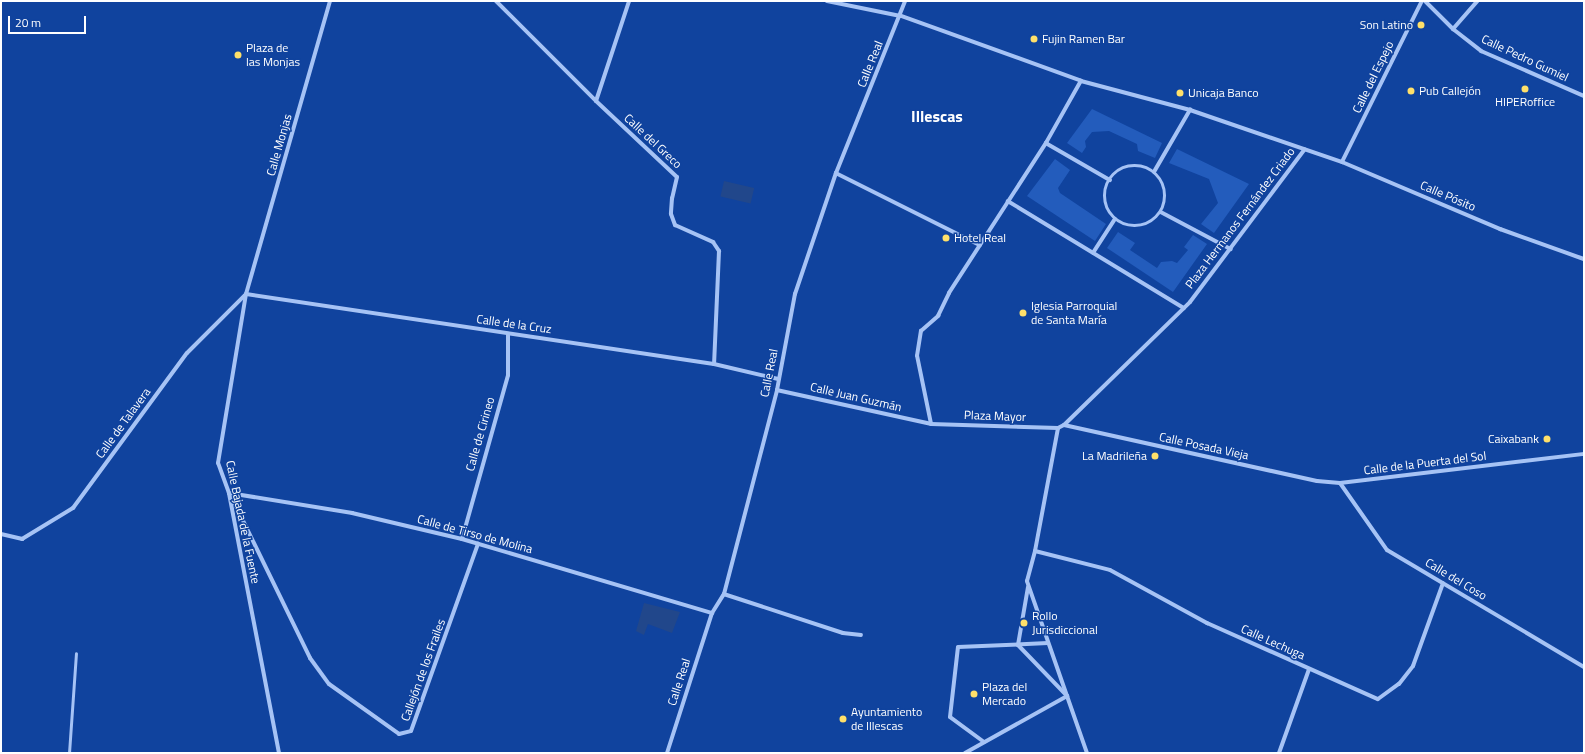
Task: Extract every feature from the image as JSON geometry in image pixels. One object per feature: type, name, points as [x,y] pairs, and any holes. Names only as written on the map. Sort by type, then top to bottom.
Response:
[{"type":"street","name":"Calle Monjas","points":[[246,294],[330,1]]},
{"type":"street","name":"Calle del Greco","points":[[496,1],[596,101],[677,177],[671,204],[671,214],[675,225],[712,242],[719,251],[714,364]]},
{"type":"street","points":[[596,101],[629,1]]},
{"type":"street","points":[[827,1],[900,16],[1081,81],[1046,143],[940,307],[938,316],[922,331],[917,356],[931,424]]},
{"type":"street","name":"Calle Real","points":[[667,753],[712,613],[724,594],[777,390],[795,294],[836,173],[905,1]]},
{"type":"street","name":"Calle Pedro Gumiel","points":[[1423,1],[1453,29],[1481,51],[1584,96]]},
{"type":"street","name":"Calle del Espejo","points":[[1342,162],[1423,1]]},
{"type":"street","points":[[1453,29],[1477,1]]},
{"type":"street","name":"Plaza Hermanos Fernández Criado","points":[[1058,428],[1064,425],[1184,308],[1231,249],[1305,149],[1190,110],[1081,81]]},
{"type":"street","points":[[1154,172],[1190,110]]},
{"type":"street","points":[[1046,143],[1110,180]]},
{"type":"street","name":"Calle Pósito","points":[[1305,149],[1342,162],[1500,229],[1584,259]]},
{"type":"street","points":[[1130,166],[1147,168],[1154,172],[1160,179],[1165,195],[1161,212],[1155,218],[1140,226],[1123,224],[1116,219],[1106,205],[1105,196],[1110,180],[1115,173],[1130,166]]},
{"type":"street","points":[[836,173],[980,245]]},
{"type":"street","points":[[1008,201],[1184,308]]},
{"type":"street","points":[[1161,212],[1231,249]]},
{"type":"street","points":[[1094,253],[1116,219]]},
{"type":"street","name":"Calle de la Cruz","points":[[246,294],[714,364],[778,379]]},
{"type":"street","name":"Calle Bajada de la Fuente","points":[[246,294],[218,463],[229,493],[279,753]]},
{"type":"street","name":"Calle de Talavera","points":[[1,534],[22,538],[73,508],[187,353],[246,294]]},
{"type":"street","name":"Calle de Cirineo","points":[[462,539],[508,375],[508,334]]},
{"type":"street","name":"Calle Juan Guzmán","points":[[777,390],[931,424]]},
{"type":"street","name":"Plaza Mayor","points":[[931,424],[1058,428]]},
{"type":"street","name":"Calle Posada Vieja","points":[[1064,425],[1317,481],[1340,483]]},
{"type":"street","points":[[1058,428],[1035,551],[1027,581],[1087,753]]},
{"type":"street","name":"Calle de la Puerta del Sol","points":[[1340,483],[1584,454]]},
{"type":"street","name":"Calle del Coso","points":[[1340,483],[1387,550],[1584,667]]},
{"type":"street","name":"Calle de Tirso de Molina","points":[[229,493],[352,513],[462,539],[712,613]]},
{"type":"street","name":"Callejón de los Frailes","points":[[229,493],[310,658],[328,684],[399,734],[411,731],[478,544]]},
{"type":"street","name":"Calle Lechuga","points":[[1035,551],[1110,570],[1207,623],[1378,699],[1399,684],[1413,666],[1443,584]]},
{"type":"street","points":[[1018,645],[1028,586]]},
{"type":"street","points":[[724,594],[843,633],[861,635]]},
{"type":"street","points":[[984,742],[950,717],[958,647],[1048,643]]},
{"type":"street","points":[[1018,645],[1067,696]]},
{"type":"street","points":[[1279,753],[1309,669]]},
{"type":"street","points":[[965,753],[1067,696]]},
{"type":"lane","points":[[69,753],[76,653]]},
{"type":"shaded area","points":[[1092,109],[1162,143],[1155,158],[1138,151],[1137,144],[1109,131],[1092,132],[1085,141],[1086,147],[1082,153],[1067,143]]},
{"type":"shaded area","points":[[1177,149],[1249,184],[1214,233],[1201,224],[1218,203],[1209,179],[1169,163]]},
{"type":"shaded area","points":[[1055,159],[1070,170],[1058,188],[1060,193],[1106,224],[1095,241],[1027,196]]},
{"type":"shaded area","points":[[724,181],[754,188],[751,204],[720,197]]},
{"type":"shaded area","points":[[1118,232],[1135,243],[1130,250],[1157,268],[1161,262],[1172,261],[1177,263],[1188,250],[1184,247],[1193,235],[1207,244],[1173,292],[1107,248]]},
{"type":"shaded area","points":[[644,603],[680,612],[672,633],[648,624],[644,635],[636,631]]},
{"type":"place","name":"Son Latino","points":[[1421,25]]},
{"type":"place","name":"Fujin Ramen Bar","points":[[1034,39]]},
{"type":"place","name":"Plaza de las Monjas","points":[[238,55]]},
{"type":"place","name":"HIPERoffice","points":[[1525,89]]},
{"type":"place","name":"Pub Callejón","points":[[1411,91]]},
{"type":"place","name":"Unicaja Banco","points":[[1180,93]]},
{"type":"place","name":"Hotel Real","points":[[946,238]]},
{"type":"place","name":"Iglesia Parroquial de Santa María","points":[[1023,313]]},
{"type":"place","name":"Caixabank","points":[[1547,439]]},
{"type":"place","name":"La Madrileña","points":[[1155,456]]},
{"type":"place","name":"Rollo Jurisdiccional","points":[[1024,623]]},
{"type":"place","name":"Plaza del Mercado","points":[[974,694]]},
{"type":"place","name":"Ayuntamiento de Illescas","points":[[843,719]]},
{"type":"district","name":"Illescas","points":[[937,116]]}]
